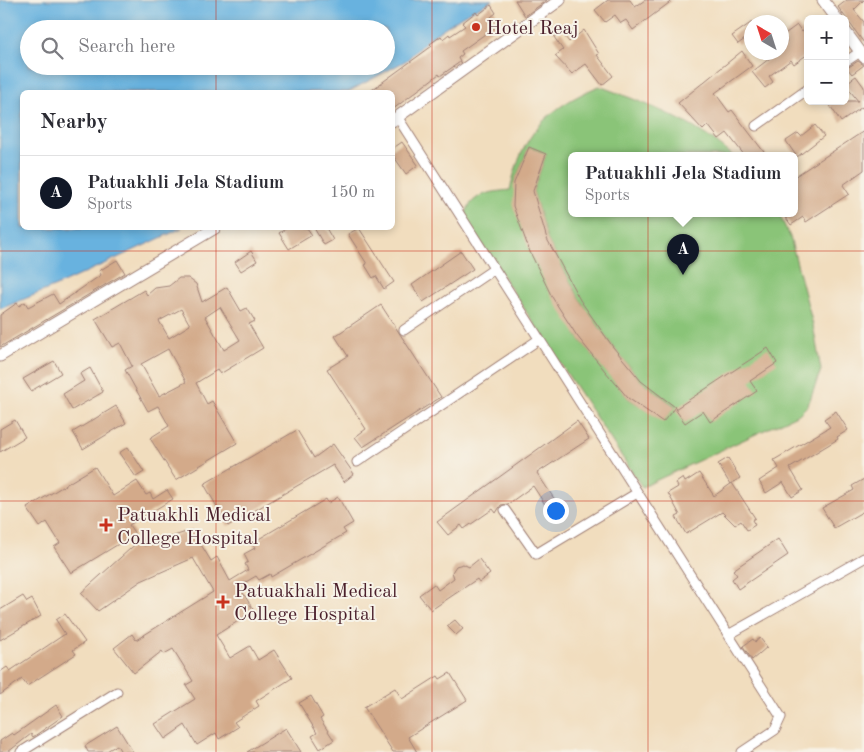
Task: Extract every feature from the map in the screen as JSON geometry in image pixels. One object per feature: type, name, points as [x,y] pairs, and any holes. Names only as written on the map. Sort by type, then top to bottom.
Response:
[{"type":"street","points":[[560,0],[395,120],[494,269],[636,493],[730,634],[781,717],[775,730],[742,752]]},
{"type":"street","points":[[823,0],[834,15]]},
{"type":"street","points":[[849,36],[862,54],[849,60]]},
{"type":"street","points":[[756,126],[804,92]]},
{"type":"street","points":[[0,356],[212,230]]},
{"type":"street","points":[[404,330],[494,269]]},
{"type":"street","points":[[357,462],[538,340]]},
{"type":"street","points":[[505,510],[536,554],[636,493]]},
{"type":"street","points":[[730,634],[864,558]]},
{"type":"street","points":[[21,752],[117,692]]},
{"type":"green space","points":[[599,86],[686,123],[728,152],[568,152],[568,217],[780,217],[790,237],[813,325],[821,370],[808,405],[799,414],[642,487],[465,219],[467,210],[476,199],[488,193],[510,190],[515,170],[529,139],[551,114],[564,104]],"holes":[[[529,147],[546,154],[533,191],[547,239],[580,300],[613,347],[641,381],[675,406],[663,421],[628,398],[577,336],[514,183]]]},
{"type":"water","points":[[0,0],[493,0],[462,16],[428,39],[407,60],[395,67],[395,20],[20,20],[20,75],[379,75],[352,90],[20,90],[20,230],[178,230],[56,286],[0,309]]},
{"type":"building","points":[[515,0],[547,0],[525,16]]},
{"type":"building","points":[[608,0],[630,0],[635,7],[645,0],[673,0],[633,30],[626,20],[621,23],[615,15],[605,22],[595,10]]},
{"type":"building","points":[[847,0],[864,0],[854,10],[864,22],[864,43],[849,22],[849,15],[844,15],[838,7]]},
{"type":"building","points":[[491,5],[496,13],[491,17],[498,25],[461,51],[463,54],[458,58],[460,62],[440,76],[439,74],[395,108],[395,90],[372,90],[395,75],[395,73],[432,46],[430,44],[441,36],[443,39],[449,34],[450,36],[465,26],[462,23],[476,12],[478,15]]},
{"type":"building","points":[[797,25],[802,32],[804,30],[804,57],[794,64],[791,60],[769,76],[773,82],[765,88],[752,72],[768,60],[789,60],[789,31]]},
{"type":"building","points":[[744,28],[744,40],[738,44],[732,36]]},
{"type":"building","points":[[584,30],[599,54],[597,55],[613,76],[602,85],[586,64],[572,74],[555,56],[563,50],[554,37],[561,32],[569,42]]},
{"type":"building","points":[[742,51],[744,60],[748,60],[752,66],[715,93],[729,112],[732,110],[764,152],[742,152],[727,133],[719,139],[708,125],[703,130],[678,103]]},
{"type":"building","points":[[858,61],[864,65],[852,74],[849,67]]},
{"type":"building","points":[[856,76],[864,87],[864,110],[862,107],[841,122],[830,105],[849,105],[849,101],[858,101],[849,89],[849,81]]},
{"type":"building","points":[[815,125],[824,136],[798,156],[798,152],[794,152],[786,141],[798,133],[801,136]]},
{"type":"building","points":[[864,131],[864,170],[843,185],[849,194],[806,222],[803,217],[791,225],[785,217],[798,217],[798,174]]},
{"type":"building","points":[[402,142],[418,165],[406,174],[395,158],[395,147]]},
{"type":"building","points":[[529,147],[546,154],[533,191],[547,239],[580,300],[613,347],[641,381],[675,407],[663,422],[628,398],[577,336],[552,297],[530,252],[513,206],[514,183]]},
{"type":"building","points":[[284,230],[308,230],[312,235],[289,249],[279,233]]},
{"type":"building","points":[[315,230],[327,230],[333,240],[324,245]]},
{"type":"building","points":[[355,230],[360,230],[394,282],[384,289],[376,276],[373,278],[365,265],[367,264],[348,234]]},
{"type":"building","points":[[251,251],[257,261],[241,271],[235,262]]},
{"type":"building","points":[[461,251],[473,269],[423,302],[412,285]]},
{"type":"building","points":[[117,260],[125,273],[0,347],[0,315],[17,303],[19,306],[25,302],[28,307],[53,294],[59,304],[101,275],[99,271]]},
{"type":"building","points":[[179,278],[188,278],[196,284],[202,302],[227,287],[241,311],[247,308],[255,321],[249,324],[263,348],[220,374],[217,370],[196,383],[207,404],[212,401],[237,443],[176,480],[150,438],[169,426],[158,406],[148,411],[125,370],[132,366],[120,343],[112,347],[95,319],[144,290],[147,295],[155,288],[169,286]],"holes":[[[220,307],[240,340],[224,350],[205,317]],[[181,309],[190,325],[169,338],[159,321]],[[168,349],[186,382],[159,396],[141,364]]]},
{"type":"building","points":[[381,305],[441,397],[363,447],[355,437],[366,429],[327,369],[348,356],[335,336]]},
{"type":"building","points":[[768,348],[777,363],[750,381],[757,391],[710,422],[703,411],[685,423],[675,409]]},
{"type":"building","points":[[54,361],[61,373],[31,391],[23,379]]},
{"type":"building","points":[[90,368],[103,392],[72,410],[63,394],[84,381],[80,374]]},
{"type":"building","points":[[116,406],[126,423],[83,449],[73,432]]},
{"type":"building","points":[[836,411],[848,430],[837,437],[838,439],[790,468],[803,490],[792,497],[783,482],[766,493],[759,481],[779,468],[774,460],[830,427],[824,419]]},
{"type":"building","points":[[15,420],[25,437],[0,452],[0,429]]},
{"type":"building","points":[[577,421],[589,439],[537,473],[555,500],[546,506],[533,486],[508,504],[501,505],[496,513],[493,509],[464,529],[461,525],[448,535],[437,522]]},
{"type":"building","points":[[297,430],[314,458],[333,444],[354,474],[344,482],[333,465],[228,526],[204,484]]},
{"type":"building","points":[[128,447],[144,472],[136,477],[119,453]]},
{"type":"building","points":[[728,458],[740,478],[730,484],[718,464]]},
{"type":"building","points":[[95,467],[113,496],[137,481],[146,495],[150,493],[153,499],[167,490],[173,499],[129,525],[135,534],[71,573],[54,547],[60,543],[47,522],[40,527],[27,508]]},
{"type":"building","points":[[699,473],[714,496],[732,483],[755,518],[752,520],[755,525],[747,530],[741,521],[735,525],[722,512],[686,534],[676,517],[680,515],[668,493],[678,487],[676,483],[683,478],[685,482]]},
{"type":"building","points":[[864,479],[864,511],[834,528],[822,508],[854,490],[852,486]]},
{"type":"building","name":"Patuakhali Medical College Hospital","points":[[338,497],[353,523],[343,529],[346,533],[271,577],[270,574],[259,580],[256,576],[239,586],[254,611],[216,635],[230,658],[250,646],[258,660],[274,650],[292,678],[256,701],[259,706],[234,722],[238,727],[219,739],[216,733],[197,745],[185,725],[165,739],[155,724],[195,699],[186,685],[193,681],[173,649],[164,654],[162,651],[134,673],[114,648],[132,634],[136,640],[213,592],[193,558],[141,581],[98,611],[81,593],[140,540],[144,546],[192,530],[211,561],[217,557],[230,581],[248,570],[245,564],[248,562],[244,554],[255,548],[252,543],[326,499],[328,503]]},
{"type":"building","points":[[778,539],[788,555],[738,589],[732,579],[737,575],[733,570]]},
{"type":"building","points":[[479,559],[490,574],[479,582],[477,579],[431,610],[419,595],[434,584],[438,590],[454,578],[452,572],[456,566],[463,564],[469,567]]},
{"type":"building","points":[[23,596],[27,602],[32,599],[41,616],[0,640],[0,610]]},
{"type":"building","points":[[65,614],[85,642],[73,650],[76,654],[27,686],[22,679],[0,695],[0,672],[7,667],[10,671],[65,634],[56,620]]},
{"type":"building","points":[[455,620],[463,629],[456,635],[447,626]]},
{"type":"building","points":[[760,638],[767,647],[752,660],[743,646],[753,639],[755,642]]},
{"type":"building","points":[[450,673],[467,700],[408,737],[417,752],[393,752],[364,707],[395,688],[402,699],[438,676],[440,679]]},
{"type":"building","points":[[311,696],[323,717],[320,719],[334,740],[320,749],[312,736],[317,733],[299,703]]},
{"type":"building","points":[[56,705],[63,716],[33,737],[31,734],[8,752],[0,752],[0,741],[12,733],[14,735]]},
{"type":"building","points":[[117,726],[133,752],[121,752],[117,745],[105,752],[88,752],[85,746]]},
{"type":"building","points":[[286,728],[301,752],[247,752]]},
{"type":"place","name":"Hotel Reaj","points":[[476,27]]},
{"type":"place","name":"Patuakhli Jela Stadium","points":[[683,275]]},
{"type":"place","name":"Patuakhli Medical College Hospital","points":[[106,525]]},
{"type":"place","name":"Patuakhali Medical College Hospital","points":[[223,602]]}]
